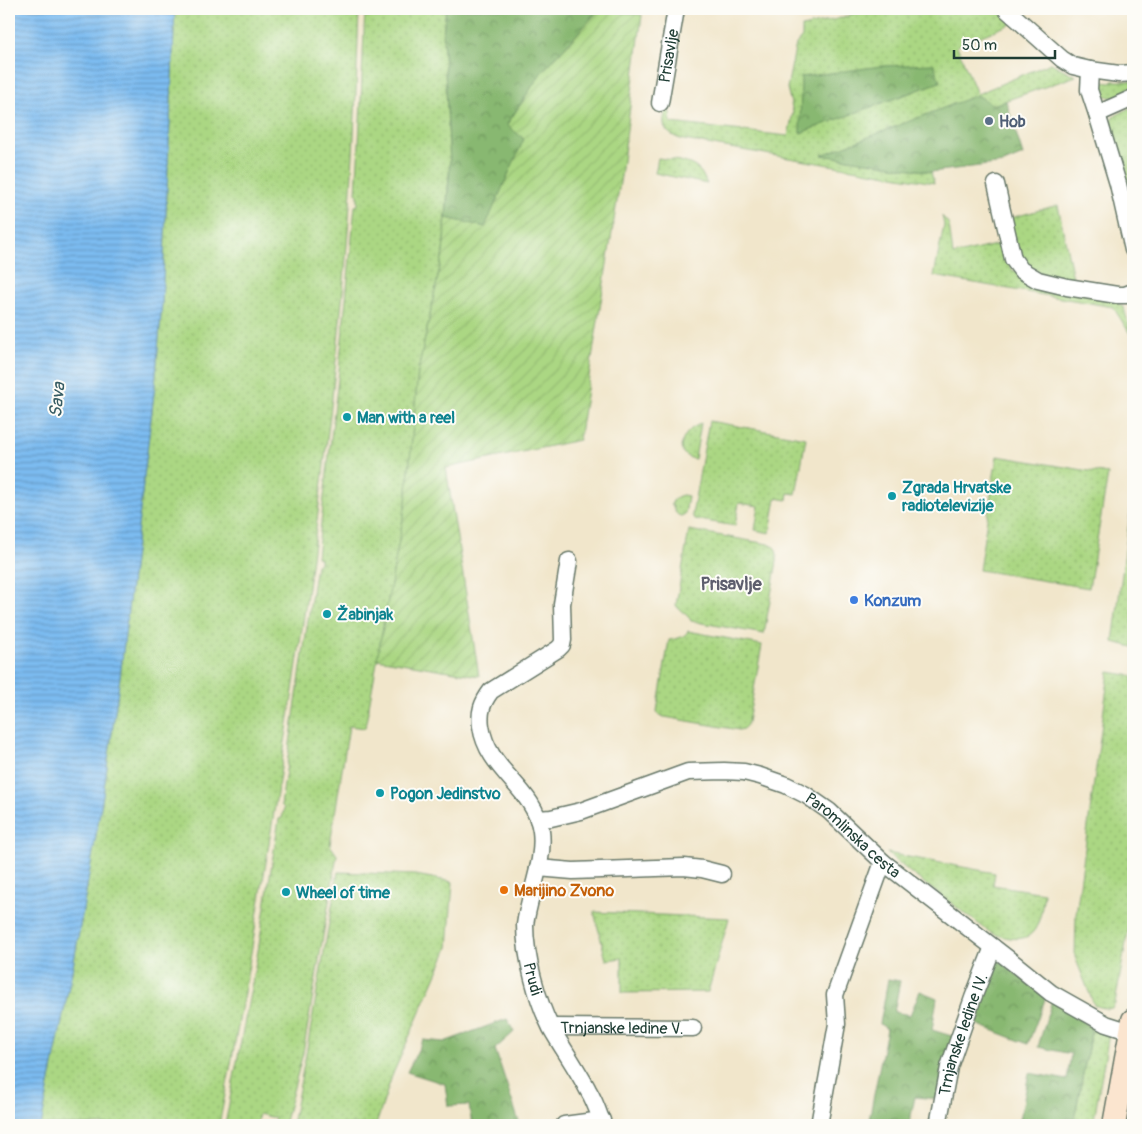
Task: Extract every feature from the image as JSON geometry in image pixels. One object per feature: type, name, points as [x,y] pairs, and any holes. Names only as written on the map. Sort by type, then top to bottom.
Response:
[{"type":"main road","points":[[1114,1125],[1132,1026]]},
{"type":"street","name":"Prisavlje","points":[[660,102],[676,9]]},
{"type":"street","points":[[1006,9],[1062,59],[1073,66],[1119,74],[1133,73]]},
{"type":"street","points":[[1090,70],[1089,90],[1118,184],[1133,250]]},
{"type":"street","points":[[1097,114],[1133,98]]},
{"type":"street","points":[[996,184],[1013,260],[1022,270],[1038,280],[1067,287],[1117,295],[1133,292]]},
{"type":"street","name":"Prudi","points":[[569,561],[562,604],[562,645],[491,691],[480,709],[480,720],[482,732],[494,760],[526,797],[538,819],[542,843],[526,917],[525,934],[531,968],[541,1004],[551,1027],[589,1092],[602,1123]]},
{"type":"street","name":"Paromlinska cesta","points":[[538,819],[581,811],[688,772],[744,772],[786,785],[806,795],[829,811],[883,862],[1051,992],[1106,1024],[1132,1026]]},
{"type":"street","points":[[819,1125],[838,1024],[835,995],[883,862]]},
{"type":"street","points":[[538,868],[573,872],[684,867],[722,874]]},
{"type":"street","name":"Trnjanske ledine IV.","points":[[938,1125],[949,1067],[993,947]]},
{"type":"street","name":"Trnjanske ledine V.","points":[[551,1027],[693,1028]]},
{"type":"street","points":[[564,1125],[602,1123]]},
{"type":"green space","points":[[175,9],[359,9],[349,220],[337,351],[316,530],[274,813],[244,992],[219,1125],[41,1125],[74,961],[103,795],[120,677],[155,385],[162,303]]},
{"type":"green space","points":[[365,9],[446,9],[443,33],[450,163],[443,253],[418,372],[406,503],[365,728],[349,726],[330,845],[337,855],[303,1053],[284,1125],[273,1125],[275,1118],[259,1114],[256,1125],[225,1125],[258,951],[279,819],[282,818],[284,808],[281,805],[316,565],[320,563],[320,558],[317,557],[339,370],[355,206],[358,205],[358,195],[356,193]]},
{"type":"green space","points":[[446,9],[600,9],[541,73],[507,124],[524,139],[485,227],[446,218],[450,163],[443,33]]},
{"type":"green space","points":[[600,9],[642,15],[621,176],[579,440],[446,468],[479,676],[377,659],[406,503],[418,372],[443,253],[446,218],[485,227],[524,139],[507,125],[541,73]]},
{"type":"green space","points":[[867,9],[996,9],[1013,23],[957,46],[977,94],[1051,63],[1076,76],[993,105],[824,155],[931,172],[934,183],[684,140],[666,130],[664,122],[665,111],[670,112],[671,123],[788,136],[793,112],[787,88],[796,44],[802,37],[802,27],[841,18]]},
{"type":"green space","points":[[934,64],[940,82],[800,133],[801,77],[881,66]]},
{"type":"green space","points":[[1112,81],[1133,81],[1133,90],[1116,97],[1108,96],[1098,91],[1101,82],[1111,83]]},
{"type":"green space","points":[[977,95],[993,105],[1006,101],[1023,155],[1004,163],[931,172],[822,155]]},
{"type":"green space","points":[[1133,106],[1133,205],[1128,206],[1110,125],[1113,117]]},
{"type":"green space","points":[[658,158],[690,164],[703,175],[707,184],[655,173]]},
{"type":"green space","points":[[1058,205],[1074,283],[1046,276],[1020,261],[1007,219]]},
{"type":"green space","points":[[942,216],[949,224],[953,255],[1004,243],[1012,270],[1115,301],[1124,308],[1132,337],[1113,307],[934,276],[944,225]]},
{"type":"green space","points":[[709,421],[806,438],[796,494],[788,493],[787,500],[776,498],[770,533],[755,530],[759,506],[739,503],[735,526],[694,519],[692,515]]},
{"type":"green space","points":[[701,423],[695,459],[685,455],[681,445],[689,431]]},
{"type":"green space","points":[[997,456],[1108,474],[1089,588],[979,570]]},
{"type":"green space","points":[[1133,491],[1133,647],[1113,642]]},
{"type":"green space","points":[[683,495],[688,496],[685,514],[681,516],[677,514],[671,505],[676,498]]},
{"type":"green space","points":[[689,530],[768,544],[775,548],[777,561],[764,634],[691,621],[677,607]]},
{"type":"green space","points":[[688,631],[762,645],[748,722],[744,728],[739,730],[659,716],[657,711],[669,640],[685,635]]},
{"type":"green space","points":[[1109,672],[1133,676],[1133,904],[1115,1003],[1112,1008],[1106,1009],[1094,1005],[1075,957],[1076,914]]},
{"type":"green space","points":[[887,853],[995,873],[993,885],[1044,893],[1040,918],[1036,927],[1032,933],[1017,939],[991,933]]},
{"type":"green space","points":[[338,872],[416,875],[453,882],[448,948],[392,1076],[376,1125],[292,1125],[306,1054]]},
{"type":"green space","points":[[594,912],[729,918],[708,992],[622,993],[622,958],[606,960]]},
{"type":"green space","points":[[997,959],[1046,997],[1028,1044],[971,1022]]},
{"type":"green space","points":[[888,979],[900,981],[894,1012],[910,1015],[920,991],[937,998],[932,1030],[955,1037],[939,1099],[915,1097],[909,1125],[868,1125],[887,1029],[880,1024]]},
{"type":"green space","points":[[1052,1000],[1092,1028],[1073,1125],[1019,1125],[1029,1073],[1067,1080],[1071,1054],[1038,1047]]},
{"type":"green space","points":[[507,1019],[514,1032],[495,1049],[520,1125],[472,1125],[469,1105],[448,1106],[445,1084],[407,1072],[423,1040],[444,1042]]},
{"type":"green space","points":[[1092,1028],[1109,1034],[1093,1125],[1073,1125]]},
{"type":"green space","points":[[1133,1073],[1133,1125],[1124,1125]]},
{"type":"water","name":"Sava","points":[[9,9],[175,9],[162,303],[155,385],[120,677],[103,795],[74,961],[41,1125],[9,1125]]},
{"type":"place","name":"Hob","points":[[989,121]]},
{"type":"place","name":"Man with a reel","points":[[347,417]]},
{"type":"place","name":"Zgrada Hrvatske radiotelevizije","points":[[892,496]]},
{"type":"place","name":"Konzum","points":[[854,600]]},
{"type":"place","name":"Žabinjak","points":[[327,614]]},
{"type":"place","name":"Pogon Jedinstvo","points":[[380,793]]},
{"type":"place","name":"Marijino Zvono","points":[[504,890]]},
{"type":"place","name":"Wheel of time","points":[[286,892]]},
{"type":"district","name":"Prisavlje","points":[[731,584]]}]
